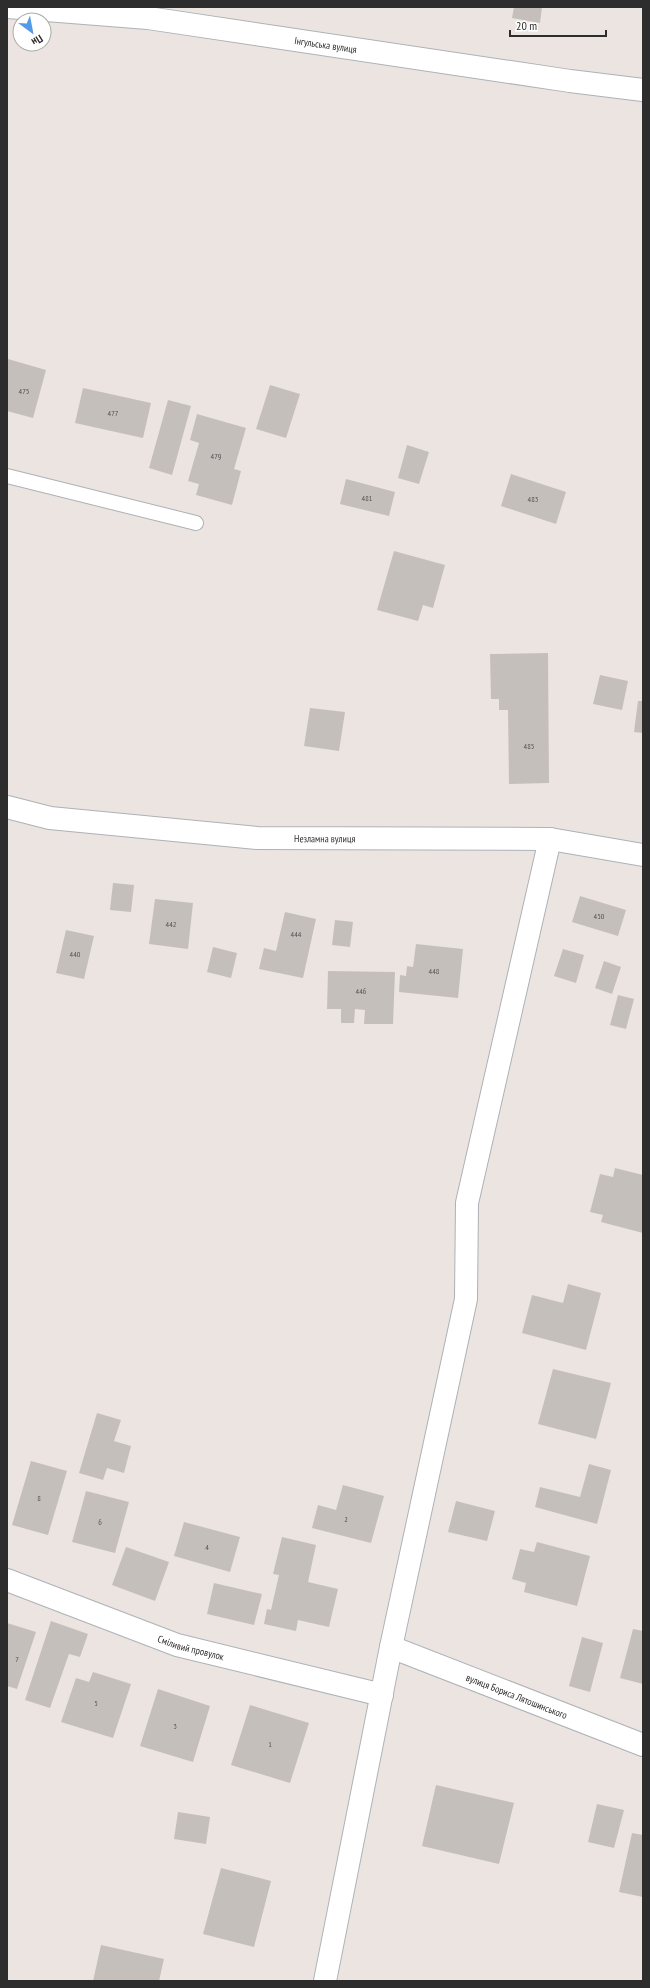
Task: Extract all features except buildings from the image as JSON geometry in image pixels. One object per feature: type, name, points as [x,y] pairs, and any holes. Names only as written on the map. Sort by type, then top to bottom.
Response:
[{"type":"street","name":"Інгульська вулиця","points":[[8,7],[148,18],[563,80],[643,90]]},
{"type":"street","name":"Незламна вулиця","points":[[7,807],[50,818],[257,838],[550,839],[643,855]]},
{"type":"street","points":[[325,1981],[391,1647],[466,1299],[467,1203],[550,839]]},
{"type":"street","name":"Сміливий провулок","points":[[7,1580],[177,1645],[382,1695]]},
{"type":"street","name":"вулиця Бориса Лятошинського","points":[[391,1647],[643,1745]]},
{"type":"lane","points":[[7,476],[196,523]]}]
